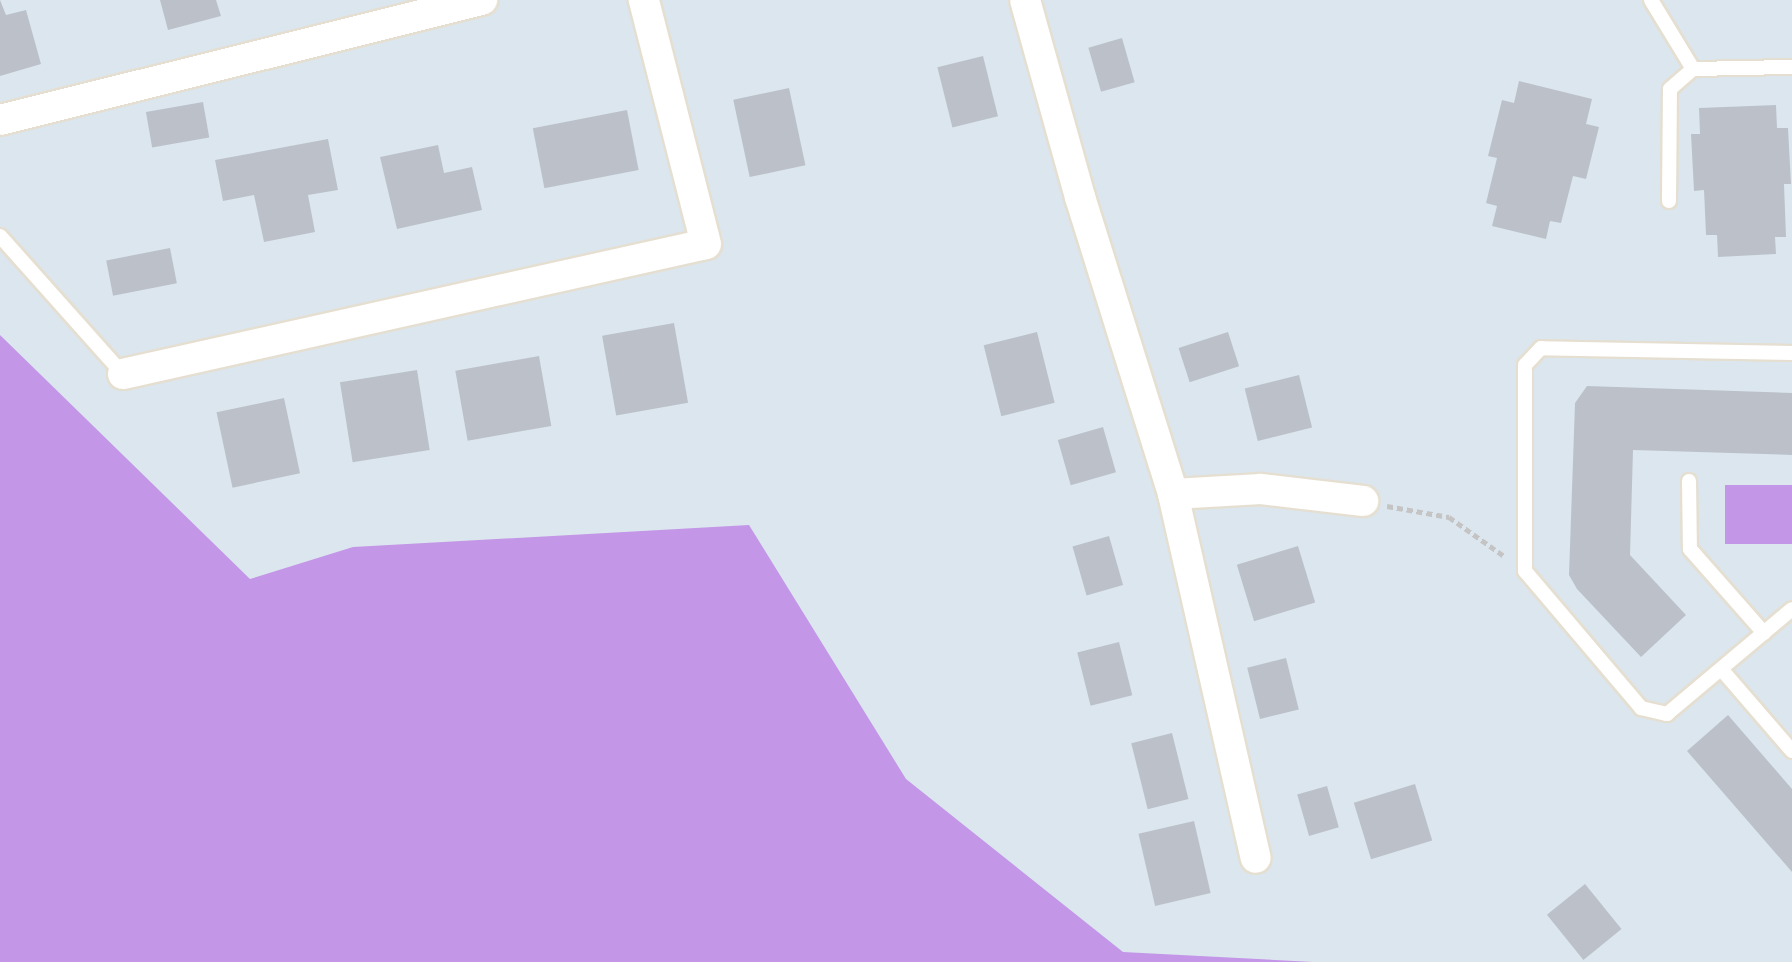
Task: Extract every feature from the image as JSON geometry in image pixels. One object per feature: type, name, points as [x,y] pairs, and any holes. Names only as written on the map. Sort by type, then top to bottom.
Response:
[{"type":"street","points":[[0,120],[482,0]]},
{"type":"street","points":[[123,374],[706,244],[644,0]]},
{"type":"street","points":[[1025,0],[1080,197],[1173,494],[1256,858]]},
{"type":"street","points":[[1173,494],[1261,489],[1363,501]]},
{"type":"lane","points":[[1651,0],[1693,69]]},
{"type":"lane","points":[[1669,201],[1670,89],[1693,69],[1792,67]]},
{"type":"lane","points":[[0,236],[123,374]]},
{"type":"lane","points":[[1792,353],[1541,348],[1525,365],[1525,571],[1641,708],[1667,714],[1792,609]]},
{"type":"lane","points":[[1689,481],[1690,549],[1764,633]]},
{"type":"lane","points":[[1722,670],[1792,751]]},
{"type":"path","points":[[1363,501],[1449,517],[1525,571]]},
{"type":"shaded area","points":[[0,335],[250,579],[353,547],[749,525],[906,779],[1123,952],[1313,962],[0,962]]},
{"type":"shaded area","points":[[1725,485],[1792,485],[1792,544],[1725,544]]},
{"type":"building","points":[[0,0],[6,15],[26,10],[41,64],[0,76]]},
{"type":"building","points":[[160,0],[216,0],[221,16],[168,30]]},
{"type":"building","points":[[1122,38],[1135,82],[1101,92],[1088,48]]},
{"type":"building","points":[[983,56],[998,116],[952,128],[937,67]]},
{"type":"building","points":[[1519,81],[1592,99],[1586,124],[1599,127],[1586,179],[1573,176],[1561,223],[1550,221],[1546,239],[1492,226],[1497,206],[1486,203],[1497,158],[1488,156],[1502,100],[1514,103]]},
{"type":"building","points":[[789,88],[805,165],[750,177],[733,100]]},
{"type":"building","points":[[203,102],[209,137],[152,148],[146,112]]},
{"type":"building","points":[[1776,105],[1777,128],[1788,128],[1791,184],[1784,184],[1786,237],[1775,237],[1776,254],[1718,257],[1717,235],[1706,235],[1704,190],[1694,191],[1691,134],[1700,134],[1699,108]]},
{"type":"building","points":[[627,110],[639,170],[544,188],[533,128]]},
{"type":"building","points":[[328,139],[338,190],[308,195],[315,232],[264,242],[254,195],[223,201],[215,160]]},
{"type":"building","points":[[438,145],[444,173],[472,167],[482,210],[397,229],[380,157]]},
{"type":"building","points":[[170,248],[177,283],[113,296],[106,260]]},
{"type":"building","points":[[674,323],[688,403],[616,415],[602,336]]},
{"type":"building","points":[[1037,332],[1055,403],[1001,416],[984,345]]},
{"type":"building","points":[[1228,332],[1239,366],[1190,382],[1179,348]]},
{"type":"building","points":[[539,356],[551,426],[468,441],[455,371]]},
{"type":"building","points":[[417,370],[430,450],[353,462],[340,382]]},
{"type":"building","points":[[1299,375],[1312,427],[1258,441],[1245,389]]},
{"type":"building","points":[[1587,386],[1792,393],[1792,455],[1633,450],[1630,555],[1686,615],[1641,657],[1577,589],[1569,575],[1575,403]]},
{"type":"building","points":[[284,398],[300,473],[233,488],[217,412]]},
{"type":"building","points":[[1103,427],[1116,472],[1071,485],[1058,440]]},
{"type":"building","points":[[1109,536],[1123,585],[1087,595],[1072,546]]},
{"type":"building","points":[[1298,546],[1315,602],[1254,621],[1237,565]]},
{"type":"building","points":[[1119,642],[1132,695],[1091,706],[1077,652]]},
{"type":"building","points":[[1286,658],[1299,709],[1260,719],[1247,668]]},
{"type":"building","points":[[1728,715],[1792,789],[1792,872],[1687,751]]},
{"type":"building","points":[[1172,733],[1188,799],[1148,809],[1131,743]]},
{"type":"building","points":[[1415,784],[1432,840],[1371,859],[1354,803]]},
{"type":"building","points":[[1327,786],[1339,827],[1309,836],[1297,795]]},
{"type":"building","points":[[1194,821],[1211,893],[1155,906],[1138,834]]},
{"type":"building","points":[[1585,884],[1622,929],[1583,960],[1547,915]]}]
